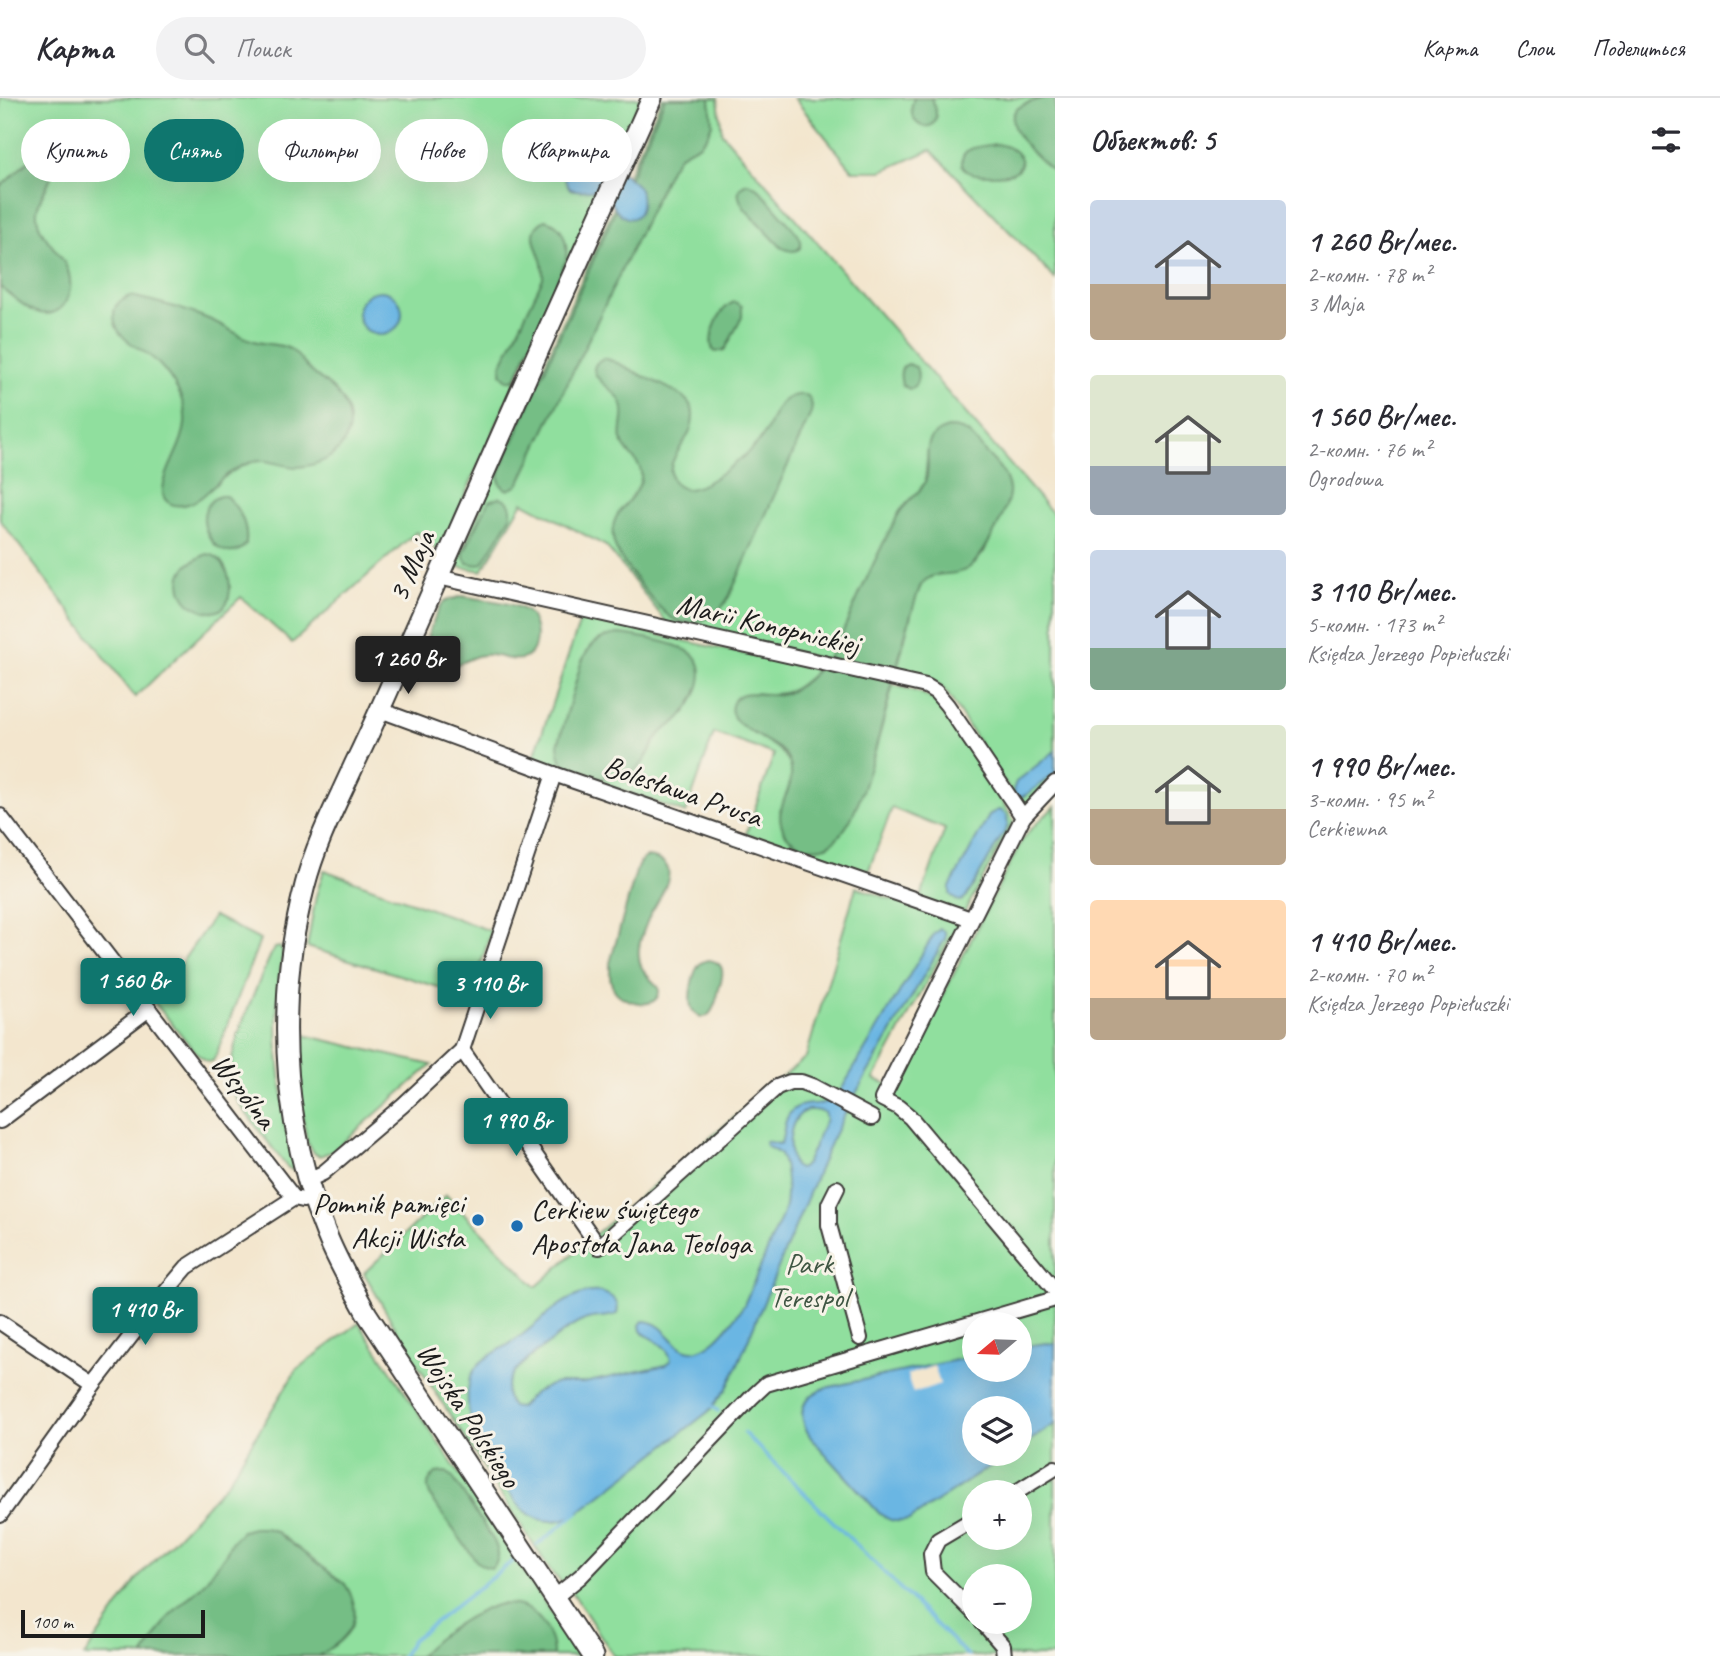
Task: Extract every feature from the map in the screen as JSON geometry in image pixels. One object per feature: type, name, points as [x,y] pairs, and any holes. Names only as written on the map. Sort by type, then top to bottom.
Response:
[{"type":"street","name":"3 Maja","points":[[305,1192],[287,1056],[287,1006],[293,948],[306,883],[326,826],[652,98]]},
{"type":"street","name":"Marii Konopnickiej","points":[[438,577],[926,686],[936,692],[947,705],[1023,817]]},
{"type":"street","name":"Bolesława Prusa","points":[[380,710],[554,774],[971,919]]},
{"type":"street","points":[[0,1515],[93,1385],[187,1267],[305,1192],[462,1049],[554,774]]},
{"type":"street","points":[[1055,783],[1023,817],[881,1099],[898,1107],[910,1117],[1055,1290]]},
{"type":"street","name":"Wspólna","points":[[0,816],[149,1009],[305,1192]]},
{"type":"street","points":[[0,1121],[149,1009]]},
{"type":"street","points":[[462,1049],[599,1247],[777,1087],[790,1082],[801,1082],[872,1118]]},
{"type":"street","points":[[837,1188],[829,1204],[829,1225],[860,1338]]},
{"type":"street","name":"Wojska Polskiego","points":[[305,1192],[367,1314],[593,1656]]},
{"type":"street","points":[[554,1598],[581,1576],[766,1384],[1055,1299]]},
{"type":"street","points":[[0,1322],[93,1385]]},
{"type":"street","points":[[1032,1483],[1055,1468]]},
{"type":"street","points":[[962,1526],[938,1540],[931,1554],[933,1572],[962,1601]]},
{"type":"street","points":[[992,1634],[1003,1646],[1004,1656]]},
{"type":"green space","points":[[0,98],[641,98],[632,119],[502,119],[502,182],[604,182],[438,551],[416,532],[292,643],[241,597],[135,697],[0,520]]},
{"type":"green space","points":[[662,98],[718,98],[722,133],[1055,516],[1055,777],[1026,805],[1019,805],[947,693],[930,680],[896,673],[915,599],[924,579],[975,563],[984,552],[1006,505],[931,438],[925,482],[900,511],[836,647],[827,660],[668,624],[606,546],[523,502],[482,571],[455,566],[625,182],[632,182],[632,166]]},
{"type":"green space","points":[[665,98],[710,98],[712,124],[707,136],[700,144],[680,155],[671,167],[521,480],[517,486],[508,490],[500,482],[500,471],[628,182],[632,182],[632,173]]},
{"type":"green space","points":[[794,98],[1055,98],[1055,279],[931,150],[882,171],[853,171]]},
{"type":"green space","points":[[914,98],[931,98],[936,111],[931,125],[919,124],[914,119]]},
{"type":"green space","points":[[1042,98],[1055,98],[1055,173],[1025,144],[1014,126],[1016,110]]},
{"type":"green space","points":[[996,144],[1012,149],[1020,157],[1020,166],[1016,171],[985,175],[968,172],[964,168],[964,153],[980,146]]},
{"type":"green space","points":[[21,168],[21,182],[49,182],[37,211],[38,222],[61,257],[70,277],[67,299],[61,308],[53,313],[37,312],[0,287],[0,186]]},
{"type":"green space","points":[[748,183],[758,188],[797,233],[801,243],[798,249],[791,251],[781,247],[745,209],[739,198],[739,191],[740,187]]},
{"type":"green space","points":[[545,220],[557,225],[561,230],[566,247],[566,260],[519,372],[514,380],[507,380],[501,374],[502,364],[543,278],[534,233]]},
{"type":"green space","points":[[130,296],[197,315],[254,341],[290,349],[342,400],[349,426],[344,442],[323,461],[305,466],[255,461],[230,473],[192,503],[170,504],[164,498],[164,481],[184,433],[184,407],[178,390],[164,369],[118,331],[115,308]]},
{"type":"green space","points":[[735,302],[742,306],[742,317],[727,346],[716,352],[712,344],[713,330],[724,309]]},
{"type":"green space","points":[[604,358],[673,390],[691,406],[691,429],[671,469],[674,482],[684,489],[707,482],[741,458],[760,440],[777,408],[786,399],[805,395],[812,405],[811,413],[730,595],[711,617],[693,622],[673,619],[633,576],[615,546],[615,520],[636,491],[641,477],[638,464],[622,441],[623,410],[620,400],[599,380],[594,370]]},
{"type":"green space","points":[[908,364],[916,367],[918,377],[915,385],[909,389],[902,385],[901,375],[903,367]]},
{"type":"green space","points":[[948,428],[970,435],[1006,478],[1009,489],[1001,519],[973,564],[961,572],[930,577],[920,587],[877,745],[853,815],[843,832],[830,844],[815,848],[802,846],[787,836],[781,823],[781,810],[791,779],[788,759],[773,745],[736,720],[732,705],[740,695],[780,695],[797,688],[812,676],[831,654],[898,515],[925,482],[927,451],[932,438]]},
{"type":"green space","points":[[220,496],[226,496],[231,501],[244,524],[246,544],[236,551],[226,551],[216,546],[205,525],[204,513],[209,503]]},
{"type":"green space","points":[[500,497],[510,505],[510,518],[483,563],[467,563],[464,552],[489,501]]},
{"type":"green space","points":[[207,554],[217,558],[225,567],[230,591],[227,602],[220,610],[209,612],[187,601],[180,582],[186,567]]},
{"type":"green space","points":[[463,596],[504,603],[526,611],[533,621],[536,635],[534,649],[530,654],[518,660],[483,655],[449,666],[431,660],[426,645],[438,610],[445,602]]},
{"type":"green space","name":"Park Terespol","points":[[581,618],[817,670],[789,691],[774,694],[754,693],[734,719],[774,746],[789,762],[792,772],[790,788],[780,810],[827,846],[839,835],[850,818],[868,772],[893,685],[922,694],[947,711],[1014,821],[874,1079],[896,1087],[1021,842],[1055,806],[1055,1656],[614,1656],[572,1592],[552,1573],[407,1348],[364,1273],[446,1195],[536,1287],[806,1057],[856,887],[917,908],[945,829],[892,808],[867,875],[746,834],[774,754],[714,733],[686,813],[533,760]]},
{"type":"green space","points":[[618,634],[660,641],[686,650],[697,660],[700,667],[699,686],[686,711],[659,735],[639,767],[632,772],[613,777],[580,775],[564,765],[558,745],[584,656],[599,639]]},
{"type":"green space","points":[[646,857],[659,860],[666,865],[669,872],[668,881],[640,941],[640,962],[643,970],[659,988],[658,996],[654,1000],[642,1003],[626,999],[615,991],[611,981],[610,963],[637,868]]},
{"type":"green space","points":[[324,870],[491,931],[471,997],[307,947],[316,896]]},
{"type":"green space","points":[[214,916],[260,940],[216,1055],[213,1061],[208,1062],[197,1054],[154,1002]]},
{"type":"green space","points":[[280,947],[283,952],[277,1007],[278,1059],[295,1165],[292,1170],[286,1166],[239,1103],[232,1090],[230,1076],[236,1041],[243,1021],[272,952]]},
{"type":"green space","points":[[708,960],[721,967],[722,975],[712,1011],[704,1017],[694,1012],[690,996],[696,969]]},
{"type":"green space","points":[[295,1033],[432,1065],[333,1151],[320,1156],[315,1154],[307,1142],[299,1095]]},
{"type":"green space","points":[[359,1323],[580,1656],[84,1656],[138,1578],[227,1483],[297,1369]]},
{"type":"green space","points":[[446,1472],[452,1476],[494,1541],[498,1556],[491,1568],[477,1562],[434,1503],[428,1487],[436,1473]]},
{"type":"green space","points":[[253,1528],[275,1531],[345,1584],[354,1607],[354,1617],[346,1635],[318,1656],[143,1656],[170,1615],[203,1584],[232,1541],[242,1531]]},
{"type":"green space","points":[[500,1604],[521,1606],[536,1615],[549,1634],[553,1656],[419,1656],[456,1625],[478,1612]]},
{"type":"water","points":[[632,181],[641,193],[640,210],[634,218],[629,218],[620,214],[601,192],[570,189],[566,182]]},
{"type":"water","points":[[380,291],[396,297],[402,313],[396,329],[380,335],[364,329],[358,313],[364,297]]},
{"type":"water","points":[[1055,751],[1055,773],[1026,795],[1017,797],[1013,790],[1016,782]]},
{"type":"water","points":[[998,810],[1007,816],[1008,825],[967,896],[961,901],[956,900],[950,894],[950,887],[990,814]]},
{"type":"water","points":[[940,929],[945,932],[945,939],[830,1143],[726,1390],[708,1412],[575,1515],[547,1521],[531,1515],[517,1503],[479,1443],[469,1414],[468,1399],[472,1374],[482,1361],[518,1338],[547,1314],[579,1295],[591,1292],[612,1298],[617,1304],[617,1314],[589,1319],[575,1325],[523,1363],[510,1379],[507,1388],[507,1397],[512,1407],[519,1408],[534,1393],[550,1385],[584,1383],[666,1365],[671,1360],[669,1354],[663,1346],[641,1331],[640,1325],[643,1321],[658,1326],[687,1350],[697,1350],[716,1340],[744,1305],[784,1211],[786,1183],[783,1160],[766,1146],[765,1142],[781,1143],[786,1119],[797,1107],[829,1101],[840,1091],[934,934]],"holes":[[[815,1110],[824,1112],[826,1119],[806,1164],[799,1169],[794,1166],[790,1151],[792,1126],[801,1114]]]},
{"type":"water","points":[[1055,1344],[1055,1424],[1032,1439],[1032,1396],[962,1396],[962,1466],[991,1466],[970,1480],[962,1480],[962,1485],[909,1520],[893,1521],[879,1513],[811,1438],[803,1422],[806,1402],[825,1388],[962,1359],[962,1382],[1032,1382],[1032,1345]]},
{"type":"pier","points":[[934,1366],[940,1384],[913,1393],[907,1375]]},
{"type":"waterway","points":[[709,1407],[711,1405],[718,1411]]},
{"type":"waterway","points":[[744,1433],[968,1656]]},
{"type":"waterway","points":[[537,1545],[578,1512]]},
{"type":"waterway","points":[[402,1656],[412,1640],[513,1561]]},
{"type":"place","name":"Pomnik pamięci Akcji Wisła","points":[[478,1220]]},
{"type":"place","name":"Cerkiew świętego Apostoła Jana Teologa","points":[[517,1226]]}]
